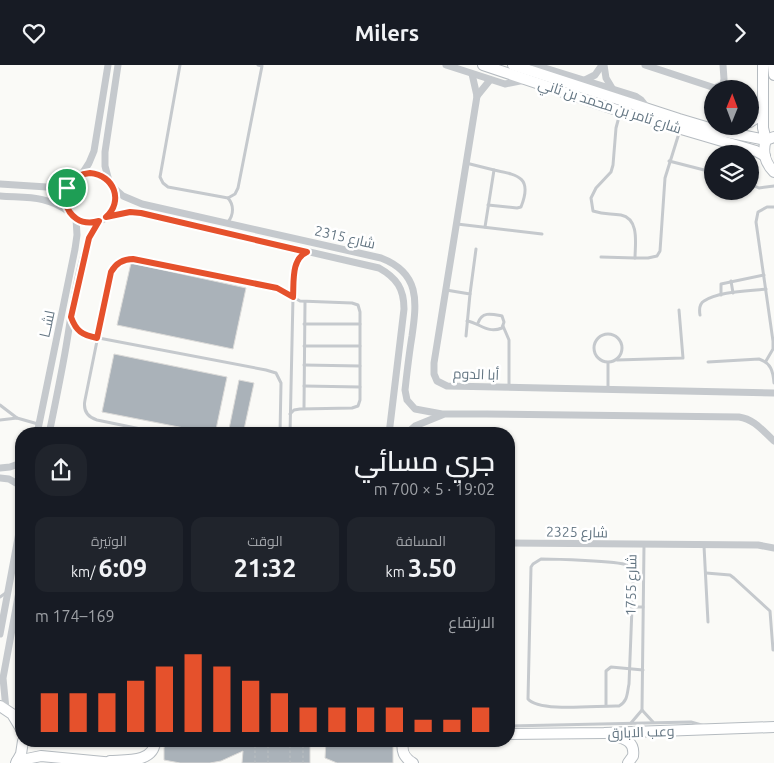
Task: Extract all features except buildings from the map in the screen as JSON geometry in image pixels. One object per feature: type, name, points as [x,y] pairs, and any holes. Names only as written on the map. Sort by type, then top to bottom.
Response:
[{"type":"street","points":[[73,215],[65,199],[67,188],[71,182],[82,174],[94,151],[108,65]]},
{"type":"street","points":[[0,196],[46,199],[87,223],[103,219],[112,210],[115,202],[114,188],[109,181],[105,166],[105,152],[118,65]]},
{"type":"street","points":[[446,65],[507,84],[526,79]]},
{"type":"street","name":"شارع ثامر بن محمد بن ثاني","points":[[483,65],[620,111],[754,151],[765,156]]},
{"type":"street","name":"شارع ثامر بن محمد بن ثاني","points":[[513,65],[704,126]]},
{"type":"street","points":[[535,65],[635,96],[641,99],[648,109]]},
{"type":"street","points":[[603,65],[606,78],[612,88]]},
{"type":"street","points":[[585,79],[595,75],[603,65]]},
{"type":"street","points":[[645,65],[715,88],[723,84],[723,65]]},
{"type":"street","points":[[763,65],[763,128],[770,138],[764,148],[768,165],[774,172]]},
{"type":"street","points":[[773,65],[774,75]]},
{"type":"street","name":"أبا الدوم","points":[[472,74],[477,96],[434,363],[434,374],[437,381],[447,385],[774,393]]},
{"type":"street","name":"أبا الدوم","points":[[477,96],[490,80]]},
{"type":"street","points":[[759,112],[764,103]]},
{"type":"street","name":"شارع ثامر بن محمد بن ثاني","points":[[750,135],[770,138]]},
{"type":"street","points":[[82,174],[98,174],[109,181]]},
{"type":"street","points":[[0,184],[47,187],[71,182]]},
{"type":"street","name":"شارع 2315","points":[[114,188],[123,196],[142,204],[382,258],[403,271],[411,282],[415,297],[415,316],[405,390],[407,401],[415,409],[442,414],[739,417],[757,425],[774,441]]},
{"type":"street","name":"شارع 2315","points":[[103,219],[130,212],[141,213],[379,268],[394,278],[404,297],[404,319],[390,427]]},
{"type":"street","name":"لشــا","points":[[38,427],[76,249],[77,235],[73,215]]},
{"type":"street","name":"لشــا","points":[[50,427],[71,317],[89,238],[103,219]]},
{"type":"street","name":"شارع 2315","points":[[414,427],[442,414]]},
{"type":"street","points":[[0,468],[15,465]]},
{"type":"street","points":[[0,478],[15,482]]},
{"type":"street","name":"شارع 2325","points":[[515,543],[644,545]]},
{"type":"street","points":[[758,545],[774,543]]},
{"type":"street","name":"شارع 1755","points":[[644,545],[758,545]]},
{"type":"street","points":[[758,545],[774,548]]},
{"type":"street","points":[[1,627],[15,554]]},
{"type":"street","points":[[15,613],[3,678],[3,707],[15,717]]},
{"type":"street","name":"وعب الابارق","points":[[515,734],[774,727]]},
{"type":"street","points":[[604,733],[630,742],[634,752],[632,760],[628,763]]},
{"type":"street","points":[[16,762],[21,754],[22,747]]},
{"type":"street","points":[[104,762],[141,759],[151,755],[157,747]]},
{"type":"street","points":[[402,747],[404,754],[413,763]]},
{"type":"street","points":[[16,762],[41,756],[114,763]]},
{"type":"lane","points":[[180,65],[160,177],[168,187],[228,197],[235,195],[238,188],[260,65]]},
{"type":"lane","points":[[620,111],[611,172],[596,188],[591,198],[592,208],[594,211],[606,215],[622,215],[631,222],[635,232],[635,258]]},
{"type":"lane","points":[[600,257],[648,258],[657,256],[660,251],[665,178],[680,129]]},
{"type":"lane","points":[[669,161],[704,171]]},
{"type":"lane","points":[[466,163],[517,175],[525,184],[521,207],[517,209],[488,205]]},
{"type":"lane","points":[[485,227],[494,170]]},
{"type":"lane","points":[[759,188],[774,186]]},
{"type":"lane","points":[[226,223],[233,211],[232,203],[228,197]]},
{"type":"lane","points":[[766,361],[772,349],[773,341],[756,222],[758,212],[774,207]]},
{"type":"lane","points":[[456,224],[542,234]]},
{"type":"lane","points":[[466,336],[476,249]]},
{"type":"lane","points":[[290,427],[293,297],[296,263],[301,255],[307,252]]},
{"type":"lane","points":[[131,427],[97,420],[86,413],[85,400],[111,272],[114,266],[126,259],[277,288],[305,302],[356,303],[360,308],[360,403],[355,408],[304,408],[297,409],[290,414]]},
{"type":"lane","points":[[720,295],[721,284],[764,275]]},
{"type":"lane","points":[[731,281],[733,293]]},
{"type":"lane","points":[[445,289],[470,294]]},
{"type":"lane","points":[[700,315],[699,307],[703,301],[720,295],[766,289]]},
{"type":"lane","points":[[304,408],[305,302]]},
{"type":"lane","points":[[616,360],[622,347],[622,342],[615,335],[603,334],[594,341],[594,347],[596,355],[602,361],[608,363],[616,360],[683,358],[679,310]]},
{"type":"lane","points":[[478,323],[481,316],[485,314],[502,316],[504,319],[503,326],[509,340],[509,387]]},
{"type":"lane","points":[[71,317],[80,333],[97,338],[276,373],[281,383],[280,427]]},
{"type":"lane","points":[[467,321],[478,323],[483,329],[490,330],[497,330],[503,326]]},
{"type":"lane","points":[[304,324],[360,324]]},
{"type":"lane","points":[[304,346],[360,346]]},
{"type":"lane","points":[[708,362],[759,359],[766,361],[773,372],[774,393]]},
{"type":"lane","points":[[608,363],[608,389]]},
{"type":"lane","points":[[304,365],[360,366]]},
{"type":"lane","points":[[304,386],[360,387]]},
{"type":"lane","points":[[0,405],[17,418]]},
{"type":"lane","points":[[0,420],[17,418],[39,424]]},
{"type":"lane","name":"شارع 1755","points":[[642,710],[644,545]]},
{"type":"lane","points":[[704,545],[708,622]]},
{"type":"lane","points":[[549,559],[608,562],[627,565],[632,571],[632,607],[628,691],[624,703],[620,706],[576,707],[540,705],[532,703],[528,699],[531,567],[537,561],[549,559]]},
{"type":"lane","points":[[706,573],[730,575],[770,611],[773,651]]},
{"type":"lane","points":[[0,597],[8,592]]},
{"type":"lane","points":[[632,607],[643,607]]},
{"type":"lane","points":[[606,705],[608,668],[642,670]]},
{"type":"lane","points":[[631,724],[642,710],[654,723]]},
{"type":"lane","points":[[515,726],[690,722],[714,729]]},
{"type":"path","points":[[255,747],[255,763]]},
{"type":"path","points":[[268,747],[268,763]]},
{"type":"path","points":[[290,747],[290,763]]},
{"type":"path","points":[[302,763],[303,747]]},
{"type":"route","points":[[82,174],[98,174],[112,184],[116,197],[110,214],[106,217],[121,213],[141,213],[307,252],[297,259],[293,297],[277,288],[126,259],[114,266],[111,272],[97,338],[83,335],[76,329],[71,317],[89,238],[99,221],[87,223],[72,215],[66,203],[65,195],[67,188],[74,179],[82,174]]}]
